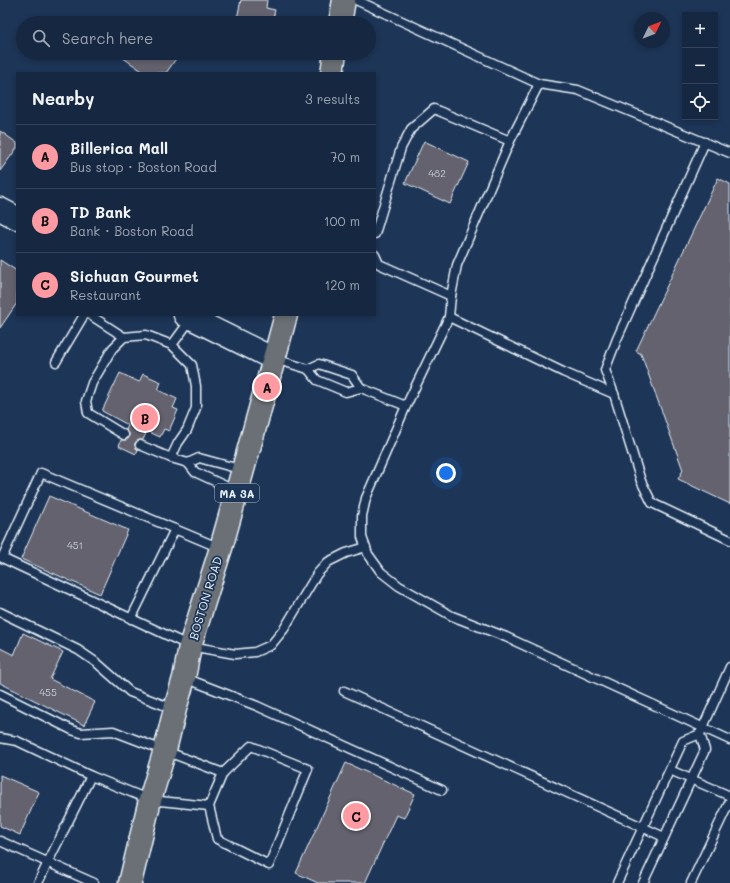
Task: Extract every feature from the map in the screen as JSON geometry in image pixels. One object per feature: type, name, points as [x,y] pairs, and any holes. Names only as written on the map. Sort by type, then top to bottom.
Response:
[{"type":"main road","points":[[341,16],[344,0]]},
{"type":"main road","points":[[332,72],[334,60]]},
{"type":"main road","points":[[0,209],[16,217]]},
{"type":"main road","name":"BOSTON ROAD","points":[[130,883],[150,800],[184,678],[190,646],[221,548],[286,316]]},
{"type":"main road","points":[[197,319],[274,359]]},
{"type":"lane","points":[[356,0],[539,84],[578,90],[730,153]]},
{"type":"lane","points":[[539,84],[510,142],[457,265],[451,296],[449,318],[406,406],[366,498],[362,516],[362,537],[368,554],[381,572],[399,586],[452,616],[506,637],[701,731],[730,740]]},
{"type":"lane","points":[[376,231],[400,148],[411,129],[434,109],[510,142]]},
{"type":"lane","points":[[705,142],[616,339],[605,370],[641,481],[652,503],[730,540]]},
{"type":"lane","points":[[376,257],[379,264],[451,296]]},
{"type":"lane","points":[[56,362],[83,316]]},
{"type":"lane","points":[[92,316],[124,337],[146,335],[172,345],[192,365],[196,386],[196,408],[187,430],[178,443],[171,458]]},
{"type":"lane","points":[[449,318],[563,372],[614,394]]},
{"type":"lane","points":[[172,345],[197,319]]},
{"type":"lane","points":[[124,337],[112,349],[101,366],[92,383],[86,401],[88,413],[124,435]]},
{"type":"lane","points":[[274,359],[308,369],[317,380],[346,392],[361,388]]},
{"type":"lane","points":[[308,369],[319,364],[352,375],[361,388],[406,406]]},
{"type":"lane","points":[[140,445],[171,458],[188,463],[195,472],[237,491]]},
{"type":"lane","points":[[188,463],[199,458],[243,470]]},
{"type":"lane","points":[[221,548],[41,473],[2,558],[190,646],[235,654],[255,652],[271,645],[284,629],[317,574],[328,562],[346,553],[366,547]]},
{"type":"lane","points":[[131,619],[175,529]]},
{"type":"lane","points":[[0,612],[78,650],[130,692],[175,709]]},
{"type":"lane","points":[[643,883],[705,750],[701,731],[730,667]]},
{"type":"lane","points":[[184,678],[257,706],[442,790]]},
{"type":"lane","points":[[344,691],[664,837]]},
{"type":"lane","points":[[0,694],[81,733],[113,731],[223,773]]},
{"type":"lane","points":[[617,883],[683,741],[701,731]]},
{"type":"lane","points":[[0,738],[18,741],[91,776],[150,800],[209,806]]},
{"type":"lane","points":[[250,746],[308,769],[269,865],[217,839],[209,806],[223,773],[250,746]]},
{"type":"lane","points":[[670,770],[730,796]]},
{"type":"lane","points":[[38,883],[91,776]]},
{"type":"lane","points":[[691,883],[730,801]]},
{"type":"lane","points":[[0,841],[94,883]]},
{"type":"building","points":[[241,0],[267,0],[266,8],[275,10],[274,16],[238,16]]},
{"type":"building","points":[[126,60],[175,60],[167,72],[144,72]]},
{"type":"building","points":[[0,131],[16,142],[16,149],[0,171]]},
{"type":"building","points":[[424,141],[469,162],[450,204],[405,183]]},
{"type":"building","points":[[718,178],[730,184],[730,504],[678,479],[683,470],[641,354],[636,351]]},
{"type":"building","points":[[0,260],[16,270],[16,304],[0,328]]},
{"type":"building","points":[[120,373],[139,382],[143,374],[161,382],[158,390],[177,399],[173,408],[178,410],[169,431],[164,429],[160,437],[147,431],[143,440],[139,440],[135,443],[138,450],[136,454],[119,446],[121,440],[126,440],[129,438],[129,433],[126,430],[128,425],[102,411]]},
{"type":"building","points":[[49,496],[128,530],[100,594],[21,559]]},
{"type":"building","points":[[23,633],[63,652],[50,679],[95,702],[84,725],[0,683],[0,648],[14,655]]},
{"type":"building","points":[[346,763],[415,794],[404,818],[396,815],[365,883],[318,883],[296,873]]},
{"type":"building","points":[[0,775],[39,792],[20,835],[0,826]]},
{"type":"place","name":"Billerica Mall","points":[[267,387]]},
{"type":"place","name":"TD Bank","points":[[145,418]]},
{"type":"place","name":"Sichuan Gourmet","points":[[356,816]]}]
